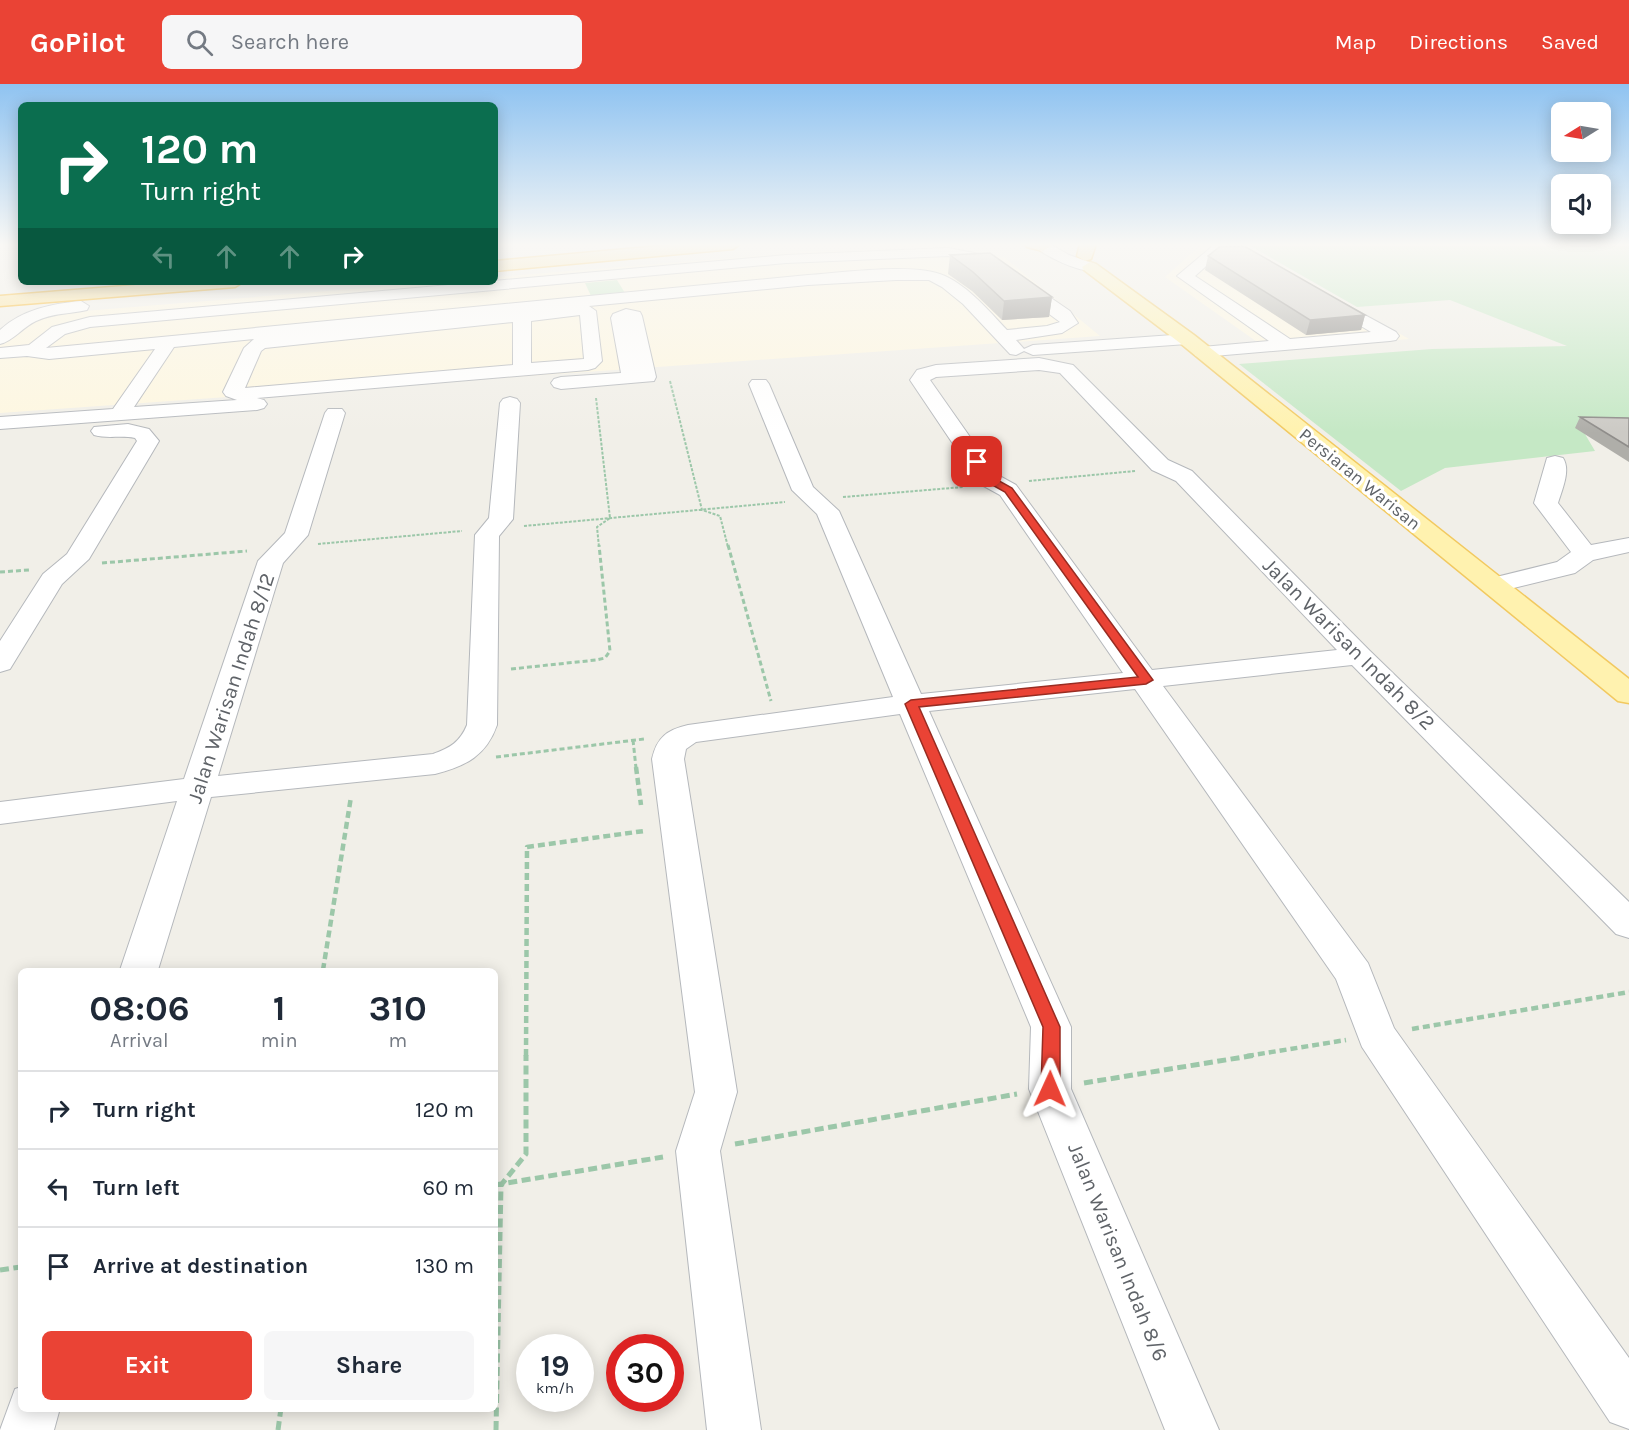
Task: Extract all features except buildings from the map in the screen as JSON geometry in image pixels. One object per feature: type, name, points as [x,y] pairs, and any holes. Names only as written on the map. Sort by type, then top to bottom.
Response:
[{"type":"main road","name":"Persiaran Warisan","points":[[1149,307],[1629,694]]},
{"type":"street","points":[[0,307],[14,314],[15,323]]},
{"type":"street","points":[[0,339],[15,323],[34,315],[75,307]]},
{"type":"street","points":[[0,370],[17,352],[58,329],[90,322],[263,307]]},
{"type":"street","points":[[340,327],[341,307]]},
{"type":"street","points":[[17,352],[49,354],[541,307]]},
{"type":"street","points":[[973,307],[1005,351]]},
{"type":"street","points":[[1052,307],[1064,315],[1069,323],[1064,327],[1050,330],[1005,351],[924,374],[920,380],[988,479],[1008,490],[1354,974],[1376,1035],[1629,1403]]},
{"type":"street","points":[[1231,307],[1287,345]]},
{"type":"street","points":[[1005,351],[1195,345],[1287,345],[1390,336],[1339,307]]},
{"type":"street","points":[[588,311],[593,361],[591,363],[238,394],[233,392],[253,348],[260,343],[522,316],[588,311]]},
{"type":"street","points":[[522,316],[522,369]]},
{"type":"street","points":[[0,423],[639,377],[622,333],[590,335]]},
{"type":"street","points":[[119,414],[168,343]]},
{"type":"street","name":"Jalan Warisan Indah 8/2","points":[[1005,351],[1039,364],[1066,369],[1160,465],[1184,476],[1359,656],[1629,924]]},
{"type":"street","name":"Jalan Warisan Indah 8/6","points":[[759,384],[803,490],[827,512],[1052,1027],[1050,1089],[1192,1430]]},
{"type":"street","points":[[0,813],[199,788],[435,764],[460,757],[478,738],[482,725],[487,535],[501,519],[510,403]]},
{"type":"street","points":[[0,414],[101,408],[96,416]]},
{"type":"street","name":"Jalan Warisan Indah 8/12","points":[[140,968],[271,561],[296,536],[335,413]]},
{"type":"street","points":[[0,439],[115,430],[142,433],[148,441],[77,559],[52,579],[0,663]]},
{"type":"street","points":[[1556,463],[1553,483],[1546,503],[1584,555]]},
{"type":"street","points":[[1492,585],[1566,568],[1584,555],[1629,545]]},
{"type":"street","points":[[734,1430],[698,1151],[716,1092],[668,759],[671,745],[688,734],[911,704],[1359,656]]},
{"type":"street","points":[[27,1430],[33,1412]]},
{"type":"path","points":[[668,375],[702,510]]},
{"type":"path","points":[[594,380],[610,518]]},
{"type":"path","points":[[0,572],[1167,468]]},
{"type":"path","points":[[702,510],[720,516],[777,722]]},
{"type":"path","points":[[483,672],[596,660],[604,658],[610,651],[597,527],[610,518]]},
{"type":"path","points":[[460,757],[475,759],[688,734]]},
{"type":"path","points":[[633,740],[641,808]]},
{"type":"path","points":[[323,968],[355,772]]},
{"type":"path","points":[[498,1332],[501,1185],[526,1154],[527,847],[644,831],[643,819]]},
{"type":"path","points":[[0,1270],[18,1267]]},
{"type":"path","points":[[278,1430],[280,1412]]},
{"type":"path","points":[[496,1412],[496,1430]]},
{"type":"shaded area","points":[[135,307],[1065,307],[1100,336],[0,413],[0,343],[35,315]]},
{"type":"shaded area","points":[[1207,307],[1353,307],[1409,339],[1270,351]]},
{"type":"green space","points":[[1467,307],[1629,307],[1629,428],[1582,429],[1595,451],[1445,468],[1401,491],[1239,364],[1432,349],[1567,346]]},
{"type":"route","points":[[977,462],[988,479],[1008,490],[1146,680],[911,704],[1052,1027],[1050,1089]]}]
